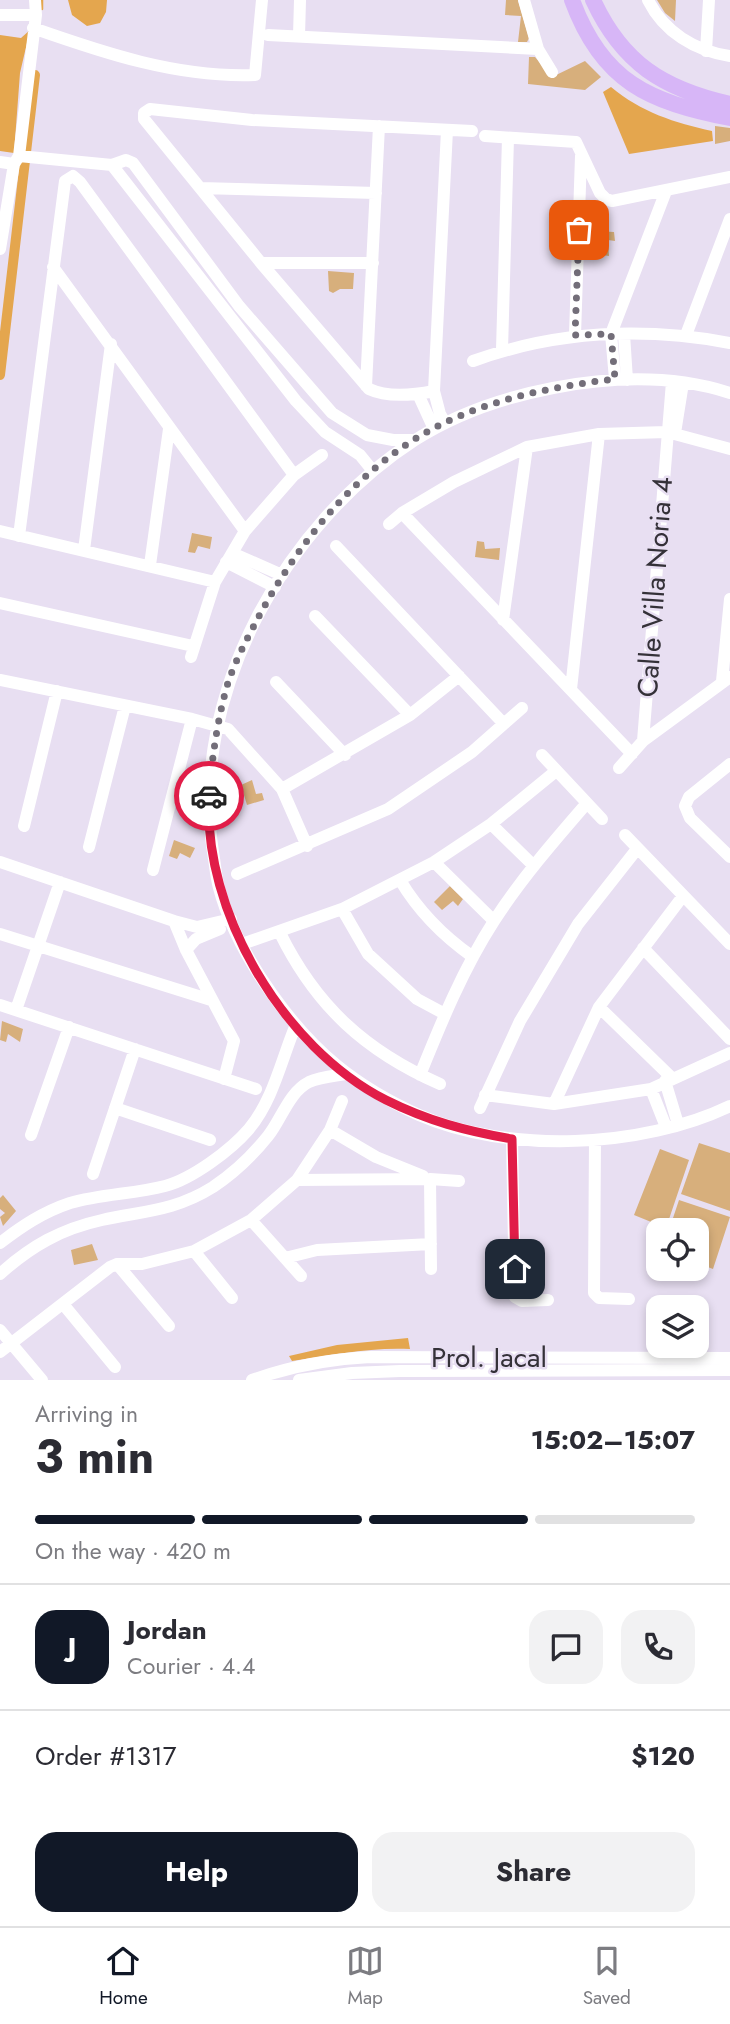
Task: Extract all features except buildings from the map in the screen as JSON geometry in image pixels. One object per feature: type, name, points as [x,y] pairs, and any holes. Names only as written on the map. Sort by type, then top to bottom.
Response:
[{"type":"main road","points":[[572,0],[585,33],[599,54],[620,76],[670,103],[730,118]]},
{"type":"main road","points":[[593,0],[612,35],[647,72],[681,90],[730,104]]},
{"type":"street","points":[[0,249],[17,160],[36,15],[35,0]]},
{"type":"street","points":[[33,28],[117,56],[175,69],[255,75],[262,0]]},
{"type":"street","points":[[299,36],[300,0]]},
{"type":"street","points":[[524,0],[538,49],[552,72]]},
{"type":"street","points":[[648,0],[670,30],[706,51],[730,56]]},
{"type":"street","points":[[706,51],[709,0]]},
{"type":"street","points":[[0,15],[36,15]]},
{"type":"street","points":[[268,35],[538,49]]},
{"type":"street","points":[[434,391],[418,394],[381,393],[366,386],[144,120],[144,113],[148,110],[252,120],[472,131]]},
{"type":"street","points":[[366,386],[379,127]]},
{"type":"street","points":[[437,421],[434,391],[447,130]]},
{"type":"street","points":[[485,136],[576,142],[600,193],[606,199],[620,201],[730,177]]},
{"type":"street","points":[[502,350],[508,138]]},
{"type":"street","points":[[575,335],[581,152]]},
{"type":"street","points":[[0,162],[17,160],[112,165],[126,160],[133,163],[239,306],[332,413],[367,435],[393,440],[415,440]]},
{"type":"street","points":[[112,165],[313,419],[325,432],[360,455],[373,471]]},
{"type":"street","points":[[19,536],[65,181],[73,176],[294,475]]},
{"type":"street","points":[[200,188],[376,192]]},
{"type":"street","points":[[620,374],[617,334],[666,191]]},
{"type":"street","points":[[687,335],[730,219]]},
{"type":"street","points":[[261,263],[373,263]]},
{"type":"street","points":[[53,267],[245,531]]},
{"type":"street","points":[[205,285],[217,278]]},
{"type":"street","points":[[473,360],[502,350],[575,335],[687,335],[730,343]]},
{"type":"street","points":[[84,550],[111,344]]},
{"type":"street","points":[[730,393],[677,389],[620,374],[534,391],[437,421],[354,486],[316,528],[278,581],[249,635],[228,683],[217,726],[208,819],[219,888],[232,922],[261,978],[295,1027],[318,1051],[346,1074],[384,1099],[440,1124],[512,1139],[595,1141],[657,1132],[670,1121],[730,1106]]},
{"type":"street","name":"Calle Villa Noria 4","points":[[643,741],[677,389]]},
{"type":"street","points":[[418,394],[437,421]]},
{"type":"street","points":[[150,565],[169,429]]},
{"type":"street","points":[[389,524],[402,513],[454,482],[527,447],[599,434],[671,432],[730,449]]},
{"type":"street","points":[[571,689],[599,434]]},
{"type":"street","points":[[503,620],[527,447]]},
{"type":"street","points":[[0,603],[192,652],[215,582],[245,531],[294,475],[322,455]]},
{"type":"street","name":"Calle Villa Noria 4","points":[[402,513],[632,754]]},
{"type":"street","points":[[0,531],[215,582]]},
{"type":"street","points":[[336,546],[504,724]]},
{"type":"street","points":[[229,558],[278,581]]},
{"type":"street","name":"Calle Villa Noria 4","points":[[619,768],[643,741],[726,679],[730,599]]},
{"type":"street","points":[[315,616],[411,715]]},
{"type":"street","points":[[282,789],[411,715],[459,676]]},
{"type":"street","points":[[0,680],[217,726],[282,789],[307,846]]},
{"type":"street","points":[[276,682],[345,755]]},
{"type":"street","points":[[24,826],[57,691]]},
{"type":"street","points":[[89,847],[125,706]]},
{"type":"street","points":[[237,874],[388,809],[472,752],[522,708]]},
{"type":"street","points":[[153,870],[192,719]]},
{"type":"street","points":[[542,755],[602,819]]},
{"type":"street","points":[[728,853],[690,817],[685,806],[690,797],[730,764]]},
{"type":"street","points":[[245,943],[280,933],[342,909],[434,862],[491,824],[556,771]]},
{"type":"street","points":[[420,1075],[445,1014],[494,921],[534,866],[587,803]]},
{"type":"street","points":[[491,824],[534,866]]},
{"type":"street","points":[[625,835],[730,944]]},
{"type":"street","points":[[480,1108],[520,1021],[578,924],[637,849]]},
{"type":"street","points":[[0,862],[174,921],[197,927],[217,927]]},
{"type":"street","points":[[434,862],[494,921]]},
{"type":"street","points":[[400,880],[412,901],[444,936],[473,957]]},
{"type":"street","points":[[16,1010],[60,882]]},
{"type":"street","points":[[554,1104],[599,1007],[683,896]]},
{"type":"street","points":[[342,909],[368,954],[417,999],[445,1014]]},
{"type":"street","points":[[174,921],[186,950],[234,1041],[225,1079]]},
{"type":"street","points":[[186,950],[196,939],[232,922]]},
{"type":"street","points":[[280,933],[321,999],[368,1045],[440,1084]]},
{"type":"street","points":[[0,934],[211,1000]]},
{"type":"street","points":[[643,948],[730,1039]]},
{"type":"street","points":[[0,1005],[256,1089]]},
{"type":"street","points":[[599,1007],[668,1079],[670,1121]]},
{"type":"street","points":[[31,1135],[69,1027]]},
{"type":"street","points":[[0,1243],[26,1223],[69,1203],[167,1186],[218,1159],[256,1118],[274,1085],[295,1027]]},
{"type":"street","points":[[93,1174],[135,1049]]},
{"type":"street","points":[[485,1095],[554,1104],[651,1089],[730,1053]]},
{"type":"street","points":[[0,1274],[24,1252],[57,1235],[102,1220],[185,1203],[241,1166],[269,1135],[297,1091],[309,1082],[346,1074]]},
{"type":"street","points":[[651,1089],[670,1121]]},
{"type":"street","points":[[0,1352],[103,1271],[117,1264],[142,1264],[194,1251],[251,1220],[297,1180],[330,1130],[342,1101]]},
{"type":"street","points":[[115,1108],[210,1140]]},
{"type":"street","points":[[330,1130],[376,1157],[430,1179]]},
{"type":"street","points":[[512,1139],[515,1297],[522,1301],[548,1300]]},
{"type":"street","points":[[595,1141],[594,1293],[599,1298],[629,1299]]},
{"type":"street","points":[[430,1179],[431,1269]]},
{"type":"street","points":[[297,1180],[459,1181]]},
{"type":"street","points":[[251,1220],[301,1276]]},
{"type":"street","points":[[285,1258],[317,1250],[431,1244]]},
{"type":"street","points":[[194,1251],[232,1298]]},
{"type":"street","points":[[117,1264],[169,1326]]},
{"type":"street","points":[[63,1304],[115,1367]]},
{"type":"street","points":[[0,1331],[43,1380]]},
{"type":"street","name":"Prol. Jacal","points":[[252,1380],[285,1368],[330,1359],[461,1369]]},
{"type":"street","points":[[461,1369],[492,1375],[670,1375],[730,1369]]},
{"type":"street","name":"Prol. Jacal","points":[[299,1380],[352,1373],[461,1369],[730,1369]]},
{"type":"shaded area","points":[[68,0],[107,0],[106,12],[100,23],[87,26],[72,15]]},
{"type":"shaded area","points":[[506,0],[518,0],[529,38],[527,42],[518,42],[521,16],[505,15]]},
{"type":"shaded area","points":[[657,0],[676,0],[675,21],[665,13]]},
{"type":"shaded area","points":[[30,30],[20,73],[14,153],[0,151],[0,35],[21,38]]},
{"type":"shaded area","points":[[529,57],[535,57],[552,77],[585,61],[601,77],[585,90],[528,84]]},
{"type":"shaded area","points":[[611,87],[634,103],[659,115],[712,131],[713,141],[629,154],[603,92]]},
{"type":"shaded area","points":[[715,126],[730,128],[730,141],[715,144]]},
{"type":"shaded area","points":[[596,231],[614,232],[615,241],[608,240],[609,256],[595,254]]},
{"type":"shaded area","points":[[328,271],[354,273],[353,289],[340,289],[333,293],[329,291]]},
{"type":"shaded area","points":[[192,533],[212,537],[210,549],[198,546],[195,553],[188,552]]},
{"type":"shaded area","points":[[477,541],[484,542],[485,549],[500,548],[499,560],[475,557]]},
{"type":"shaded area","points":[[252,780],[256,794],[262,793],[264,800],[247,805],[241,785]]},
{"type":"shaded area","points":[[174,840],[195,848],[190,858],[180,853],[177,859],[169,856]]},
{"type":"shaded area","points":[[450,886],[463,899],[458,906],[453,901],[442,910],[434,902]]},
{"type":"shaded area","points":[[2,1021],[23,1029],[20,1042],[8,1034],[6,1042],[0,1040]]},
{"type":"shaded area","points":[[699,1143],[730,1153],[730,1211],[681,1194]]},
{"type":"shaded area","points":[[660,1149],[689,1160],[669,1218],[646,1220],[634,1215]]},
{"type":"shaded area","points":[[3,1195],[16,1211],[3,1226],[0,1217],[5,1213],[0,1209],[0,1198]]},
{"type":"shaded area","points":[[679,1200],[730,1217],[713,1269],[709,1268],[709,1218],[673,1218]]},
{"type":"shaded area","points":[[92,1244],[98,1260],[74,1265],[71,1250]]},
{"type":"shaded area","points":[[408,1338],[410,1349],[366,1350],[292,1361],[289,1356],[337,1345]]},
{"type":"waterway","points":[[42,0],[42,9]]},
{"type":"waterway","points":[[0,375],[35,75]]},
{"type":"way so far","points":[[209,796],[217,725],[228,683],[249,635],[282,575],[316,528],[354,486],[415,440],[445,423],[534,391],[615,379],[611,334],[575,335],[579,230]]},
{"type":"route","points":[[209,796],[208,819],[219,888],[242,944],[261,978],[295,1027],[346,1074],[384,1099],[440,1124],[512,1139],[515,1269]]}]
